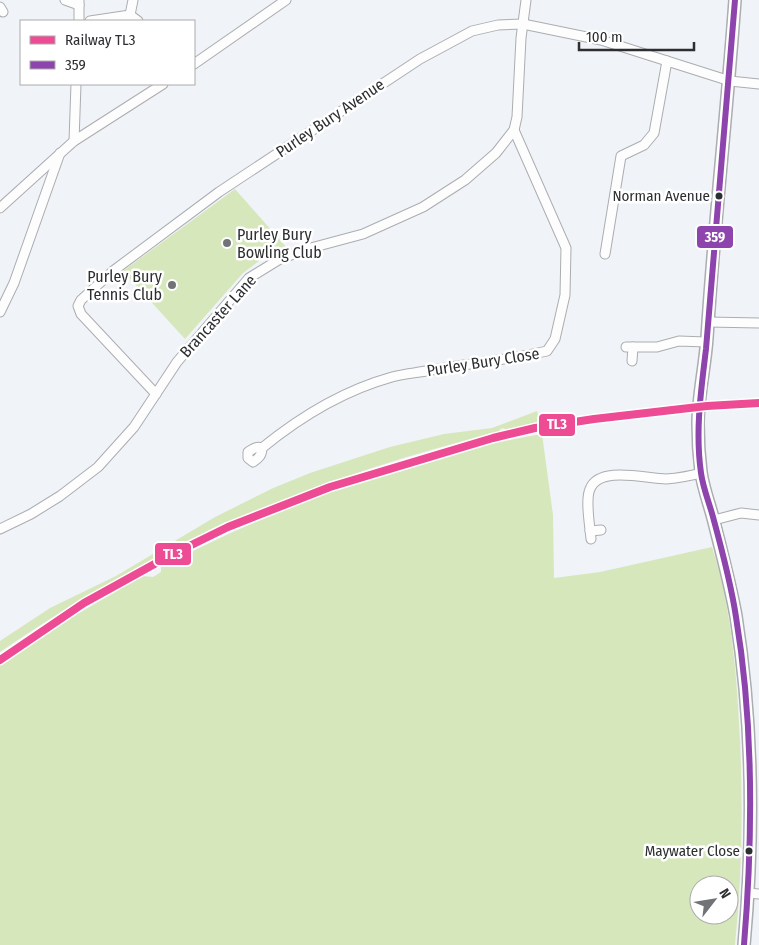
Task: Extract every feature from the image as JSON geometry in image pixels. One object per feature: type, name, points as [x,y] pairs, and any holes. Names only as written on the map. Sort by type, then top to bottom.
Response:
[{"type":"street","points":[[65,0],[79,3],[79,20]]},
{"type":"street","points":[[130,15],[133,0]]},
{"type":"street","points":[[195,63],[286,0]]},
{"type":"street","name":"Brancaster Lane","points":[[0,529],[31,514],[60,496],[98,467],[134,427],[177,362],[249,278],[280,259],[307,249],[363,234],[423,207],[471,175],[496,153],[514,130],[517,116],[526,0]]},
{"type":"street","points":[[735,0],[730,81],[710,273],[708,322],[698,423],[701,474],[714,520],[736,616],[754,760],[750,825],[754,893],[744,945]]},
{"type":"street","points":[[97,20],[130,15],[137,20]]},
{"type":"street","name":"Purley Bury Avenue","points":[[156,394],[80,314],[78,306],[81,300],[113,271],[219,192],[350,104],[420,60],[472,32],[498,25],[523,24],[602,40],[730,81]]},
{"type":"street","points":[[605,254],[621,156],[644,144],[654,133],[667,62]]},
{"type":"street","points":[[730,81],[759,84]]},
{"type":"street","points":[[74,141],[76,85]]},
{"type":"street","points":[[0,208],[74,141],[161,85]]},
{"type":"street","name":"Purley Bury Close","points":[[262,448],[315,410],[366,386],[393,377],[547,351],[556,339],[565,295],[566,248],[514,130]]},
{"type":"street","points":[[0,312],[14,283],[61,151]]},
{"type":"street","points":[[708,322],[759,323]]},
{"type":"street","points":[[632,361],[630,347],[657,347],[678,341],[706,342]]},
{"type":"street","points":[[601,530],[591,535],[590,489],[595,481],[604,476],[619,475],[666,479],[701,474]]},
{"type":"street","points":[[714,520],[741,513],[759,514]]},
{"type":"green space","points":[[235,189],[287,248],[263,258],[243,273],[185,339],[123,271]]},
{"type":"green space","points":[[537,411],[540,424],[507,430],[504,428],[500,429],[499,432],[366,470],[302,493],[239,519],[178,547],[118,579],[58,614],[0,652],[0,641],[50,608],[116,576],[215,517],[271,489],[310,473],[390,447],[444,434],[492,428]]},
{"type":"green space","points":[[542,434],[553,515],[554,578],[600,572],[712,547],[729,618],[739,717],[741,843],[739,894],[739,875],[689,875],[689,925],[737,925],[735,945],[0,945],[0,665],[67,620],[143,576],[153,577],[161,572],[161,567],[236,531],[352,483],[432,458]]},
{"type":"rail line","name":"TL3","points":[[0,660],[84,603],[169,556],[228,527],[330,487],[493,438],[535,428],[707,406],[759,403]]},
{"type":"transit line","name":"359","points":[[735,0],[701,396],[699,457],[702,479],[723,554],[734,604],[746,698],[749,740],[750,822],[744,945]]},
{"type":"place","name":"Norman Avenue","points":[[719,196]]},
{"type":"place","name":"Purley Bury Bowling Club","points":[[227,243]]},
{"type":"place","name":"Purley Bury Tennis Club","points":[[172,285]]},
{"type":"place","name":"Maywater Close","points":[[749,851]]}]
